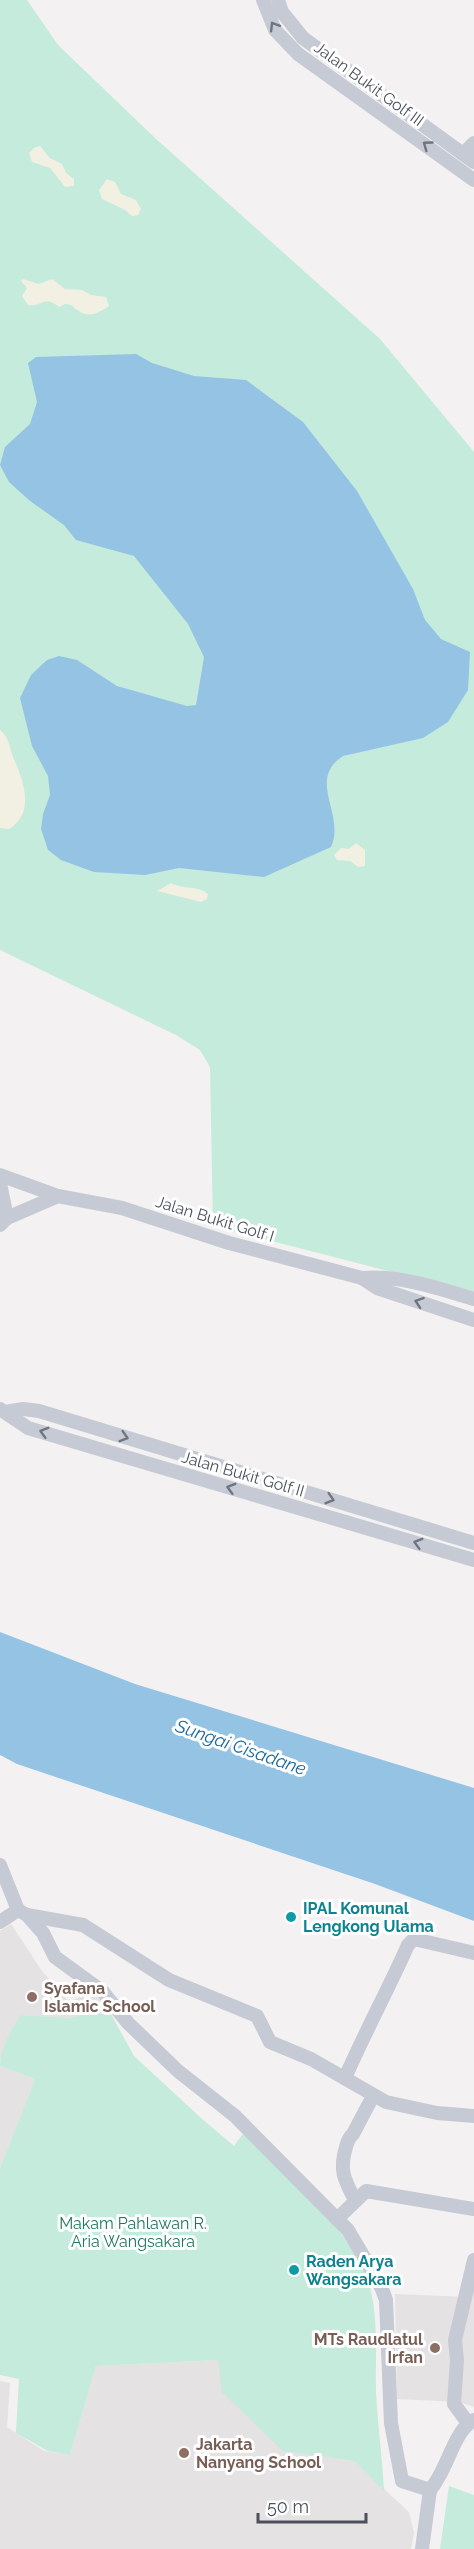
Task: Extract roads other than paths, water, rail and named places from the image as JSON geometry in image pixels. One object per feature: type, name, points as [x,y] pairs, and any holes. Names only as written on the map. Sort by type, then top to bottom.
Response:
[{"type":"street","name":"Jalan Bukit Golf III","points":[[263,0],[275,30],[298,54],[474,180]]},
{"type":"street","name":"Jalan Bukit Golf III","points":[[278,0],[287,19],[303,38],[469,158]]},
{"type":"street","points":[[469,158],[474,142]]},
{"type":"street","name":"Jalan Bukit Golf I","points":[[0,1175],[58,1196],[122,1208],[229,1243],[362,1278],[377,1288],[474,1320]]},
{"type":"street","points":[[0,1182],[3,1221],[58,1196]]},
{"type":"street","name":"Jalan Bukit Golf I","points":[[362,1278],[382,1276],[411,1281],[474,1299]]},
{"type":"street","name":"Jalan Bukit Golf II","points":[[3,1410],[39,1411],[474,1543]]},
{"type":"street","name":"Jalan Bukit Golf II","points":[[3,1410],[28,1428],[474,1560]]},
{"type":"street","points":[[0,1865],[14,1915],[43,1933],[54,1957],[103,1992],[128,2023],[178,2071],[235,2115],[348,2230],[386,2300],[391,2422],[402,2481],[430,2490]]},
{"type":"street","points":[[14,1915],[83,1925],[169,1980],[257,2016],[270,2042],[311,2060],[386,2102],[437,2113],[474,2116]]},
{"type":"street","points":[[345,2078],[368,2026],[383,2003],[408,1945],[414,1939],[474,1953]]},
{"type":"street","points":[[355,2200],[346,2182],[341,2163],[349,2137],[353,2134],[373,2096]]},
{"type":"street","points":[[337,2219],[362,2193],[372,2191],[474,2209]]},
{"type":"street","points":[[422,2549],[430,2490],[438,2480],[456,2440],[471,2422],[454,2404],[457,2360],[454,2340],[474,2260]]},
{"type":"water","points":[[136,354],[152,363],[194,376],[246,380],[303,422],[357,491],[413,589],[425,620],[441,639],[470,652],[468,690],[448,722],[423,738],[343,756],[332,765],[327,787],[334,823],[331,847],[264,877],[179,868],[145,875],[94,872],[61,860],[48,850],[41,829],[43,814],[50,795],[48,776],[32,746],[20,698],[31,675],[47,660],[59,656],[77,660],[117,686],[187,706],[196,705],[204,657],[188,624],[134,556],[76,540],[64,525],[30,501],[9,482],[0,465],[5,447],[30,424],[37,402],[28,363],[36,357]]},
{"type":"water","name":"Sungai Cisadane","points":[[0,1632],[135,1684],[474,1788],[474,1921],[375,1884],[17,1764],[0,1755]]},
{"type":"place","name":"IPAL Komunal Lengkong Ulama","points":[[291,1917]]},
{"type":"place","name":"Syafana Islamic School","points":[[32,1997]]},
{"type":"place","name":"Raden Arya Wangsakara","points":[[294,2270]]},
{"type":"place","name":"MTs Raudlatul Irfan","points":[[435,2348]]},
{"type":"place","name":"Jakarta Nanyang School","points":[[184,2453]]},
{"type":"park label","name":"Makam Pahlawan R. Aria Wangsakara","points":[[133,2232]]}]
